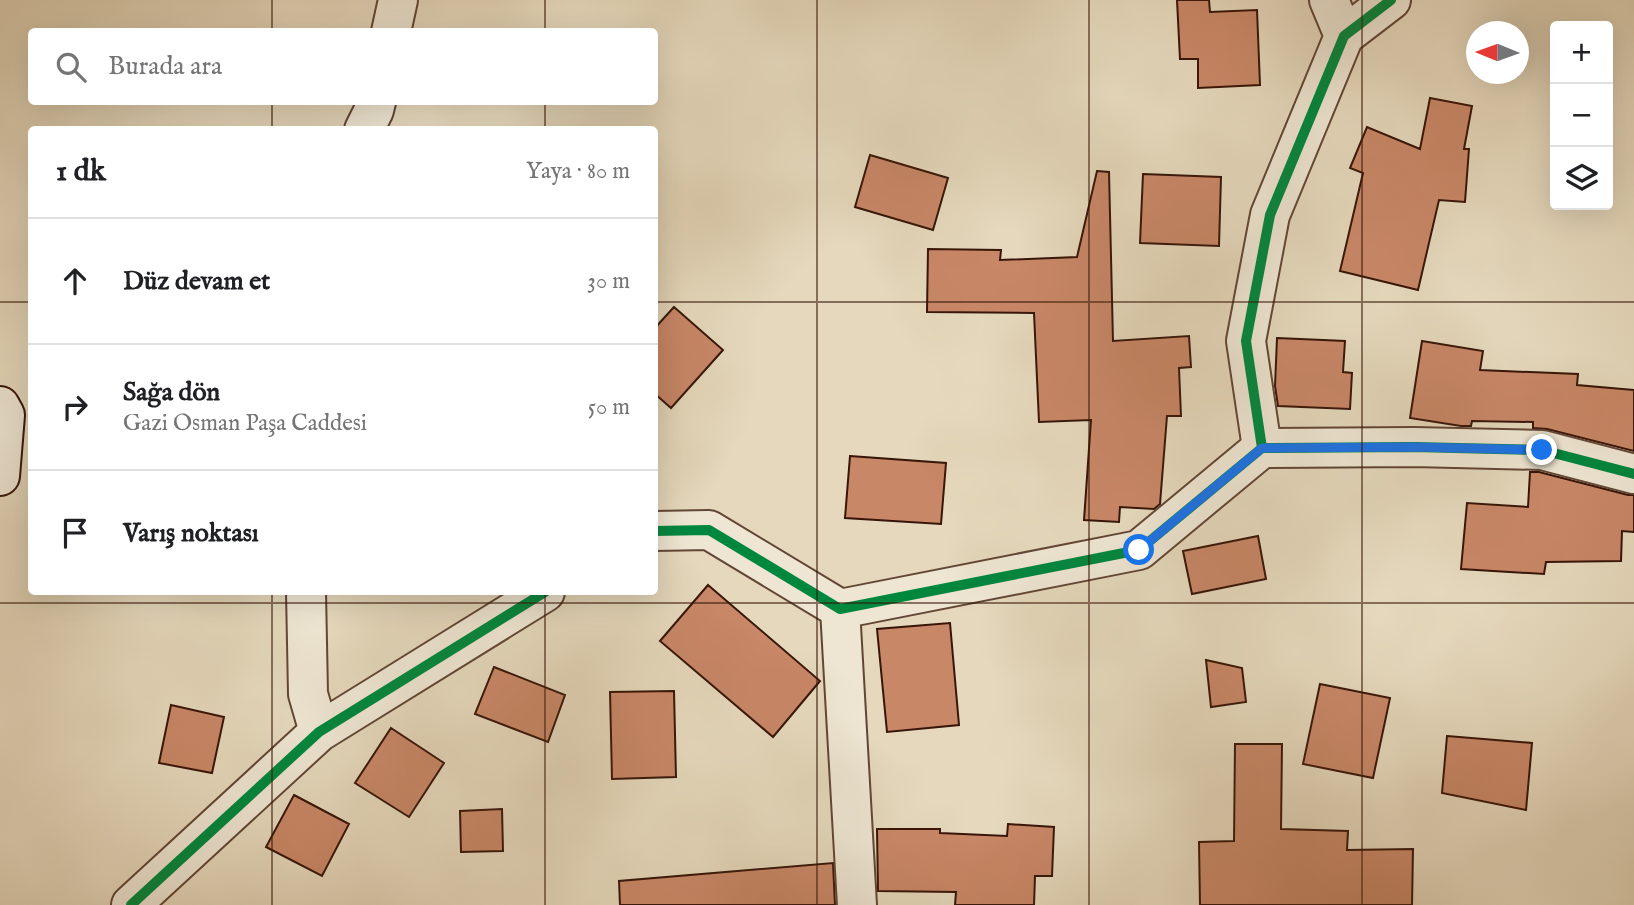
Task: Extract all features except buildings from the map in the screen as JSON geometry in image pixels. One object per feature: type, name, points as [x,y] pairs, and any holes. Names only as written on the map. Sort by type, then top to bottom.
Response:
[{"type":"street","points":[[392,28],[398,0]]},
{"type":"street","points":[[1329,0],[1345,36]]},
{"type":"street","points":[[1262,448],[1246,341],[1270,215],[1345,36],[1391,0]]},
{"type":"street","points":[[366,126],[375,105]]},
{"type":"street","points":[[0,406],[5,415],[0,476]]},
{"type":"street","points":[[658,531],[709,530],[840,608],[1139,550],[1262,448],[1542,450],[1634,474]]},
{"type":"street","points":[[306,595],[308,694],[319,732]]},
{"type":"street","points":[[131,905],[319,732],[540,595]]},
{"type":"street","points":[[840,608],[857,905]]},
{"type":"cycle path","points":[[1262,448],[1246,341],[1270,215],[1344,36],[1391,0]]},
{"type":"cycle path","points":[[1262,448],[1542,450],[1634,474]]},
{"type":"cycle path","points":[[658,531],[709,530],[840,609],[1139,550],[1262,448]]},
{"type":"cycle path","points":[[131,905],[319,732],[540,595]]},
{"type":"route","points":[[1139,550],[1262,448],[1542,450]]}]
